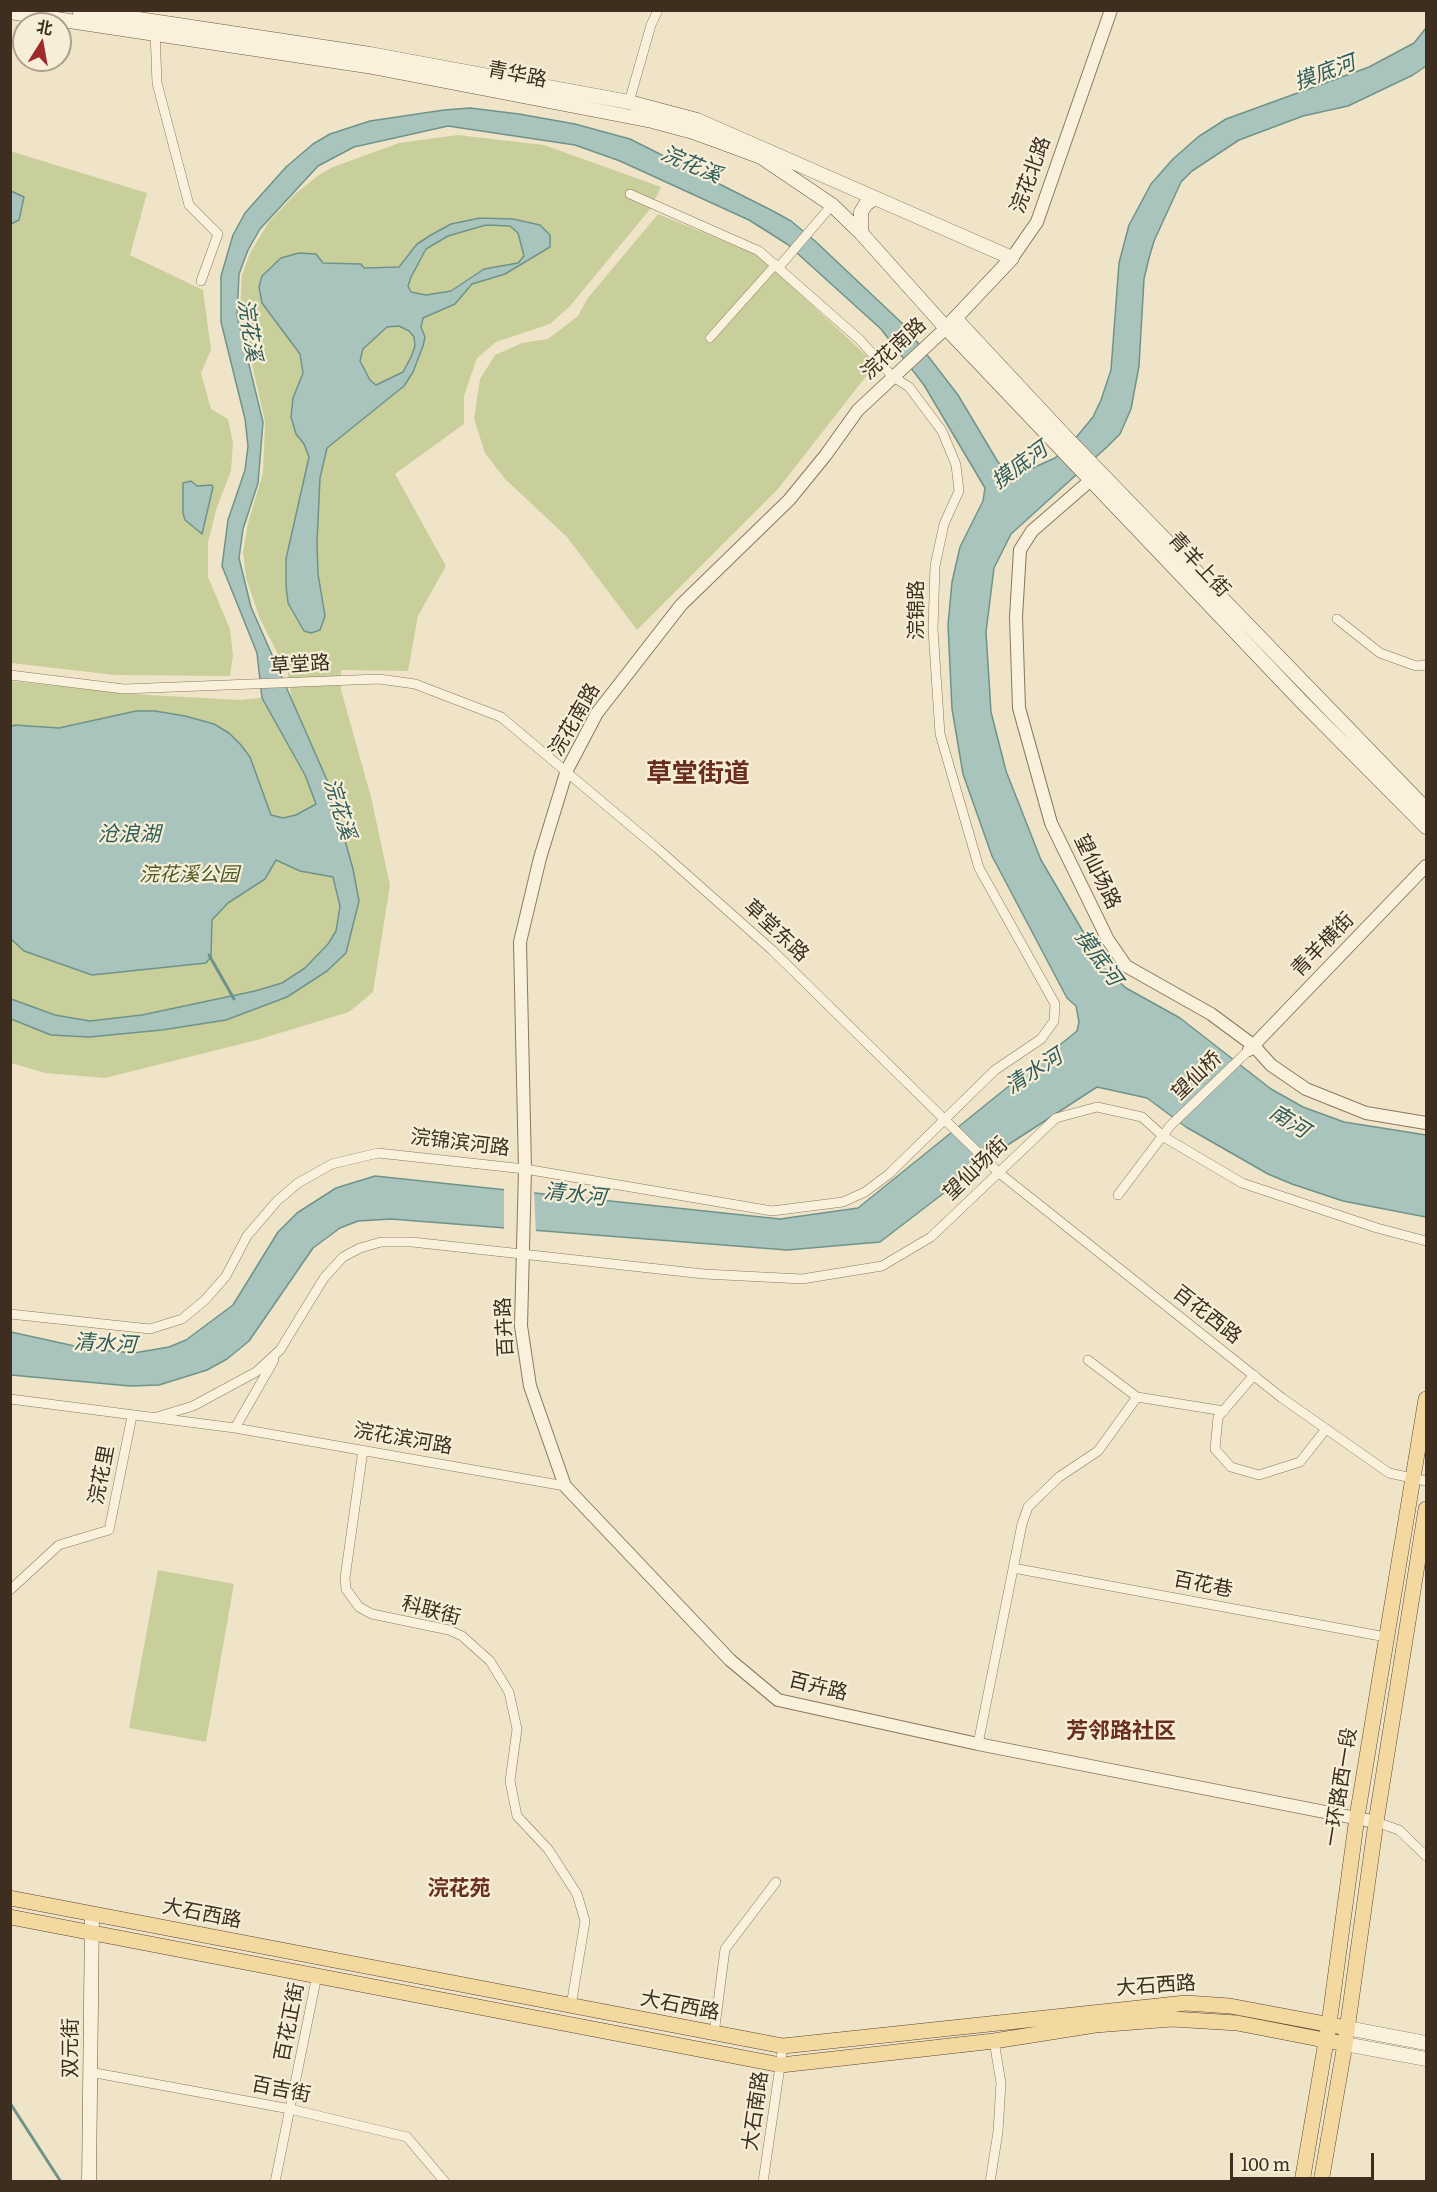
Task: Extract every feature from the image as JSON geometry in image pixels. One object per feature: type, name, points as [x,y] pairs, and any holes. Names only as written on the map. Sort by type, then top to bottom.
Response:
[{"type":"main road","name":"青华路","points":[[79,10],[358,52],[629,102],[697,120],[1012,258]]},
{"type":"main road","name":"青华路","points":[[10,12],[155,32],[367,66],[662,123],[693,132],[761,157],[832,206],[950,323]]},
{"type":"main road","points":[[861,233],[861,212],[875,198]]},
{"type":"main road","name":"浣花北路","points":[[950,323],[1012,258]]},
{"type":"main road","name":"青羊上街","points":[[950,323],[1302,702],[1426,827]]},
{"type":"main road","name":"青羊上街","points":[[1092,474],[1426,809]]},
{"type":"main road","name":"一环路西一段","points":[[1302,2181],[1329,2024],[1357,1817],[1386,1637],[1420,1479],[1426,1399]]},
{"type":"main road","name":"一环路西一段","points":[[1321,2181],[1345,2044],[1376,1822],[1426,1509]]},
{"type":"main road","name":"大石西路","points":[[10,1898],[783,2046],[1167,2004],[1209,2003],[1347,2028]]},
{"type":"main road","name":"双元街","points":[[89,2181],[92,1914]]},
{"type":"main road","name":"大石西路","points":[[10,1917],[781,2065],[994,2041],[1095,2025],[1172,2019],[1219,2021],[1345,2044]]},
{"type":"main road","points":[[1347,2028],[1426,2043]]},
{"type":"main road","points":[[1345,2044],[1426,2059]]},
{"type":"street","points":[[629,102],[651,25],[658,10]]},
{"type":"street","name":"浣花北路","points":[[1012,258],[1037,222],[1111,10]]},
{"type":"street","points":[[155,32],[157,83],[189,205],[218,234],[201,281]]},
{"type":"street","name":"浣锦路","points":[[630,194],[759,251],[777,265],[860,340],[892,376],[909,387],[942,431],[956,465],[959,491],[944,524],[935,566],[933,629],[940,734],[979,868],[1055,1004],[1054,1021],[1041,1039],[995,1070],[943,1119]]},
{"type":"street","points":[[710,338],[777,265],[793,251],[832,206]]},
{"type":"street","name":"浣花南路","points":[[524,1256],[525,1169],[520,942],[540,858],[567,770],[597,713],[681,605],[789,500],[858,410],[950,323]]},
{"type":"street","name":"望仙场路","points":[[1092,474],[1032,531],[1020,550],[1016,617],[1019,708],[1052,823],[1108,940],[1126,966],[1211,1014],[1271,1065],[1306,1089],[1366,1113],[1426,1123]]},
{"type":"street","points":[[1337,619],[1380,653],[1416,666],[1426,665]]},
{"type":"street","name":"草堂路","points":[[10,675],[124,689],[249,686],[379,679],[416,684],[501,717],[567,770]]},
{"type":"street","name":"草堂东路","points":[[567,770],[772,950],[989,1164]]},
{"type":"street","name":"青羊横街","points":[[1251,1048],[1426,866]]},
{"type":"street","name":"望仙桥","points":[[1118,1195],[1164,1137],[1170,1126],[1251,1048]]},
{"type":"street","name":"望仙场街","points":[[524,1256],[704,1274],[802,1279],[882,1266],[931,1237],[1056,1118],[1097,1107],[1143,1117],[1164,1137],[1242,1183],[1377,1228],[1426,1241]]},
{"type":"street","name":"浣锦滨河路","points":[[10,1314],[150,1329],[182,1320],[206,1300],[226,1275],[247,1236],[277,1201],[298,1183],[332,1164],[378,1153],[525,1169],[772,1211],[843,1202],[865,1192],[889,1174],[943,1119]]},
{"type":"street","name":"百花西路","points":[[989,1164],[1326,1430],[1389,1473],[1420,1479]]},
{"type":"street","name":"浣花滨河路","points":[[235,1428],[324,1278],[343,1257],[360,1248],[381,1242],[412,1242],[524,1256]]},
{"type":"street","name":"百卉路","points":[[524,1256],[521,1326],[530,1386],[565,1486],[730,1660],[778,1700],[978,1744],[1376,1822]]},
{"type":"street","name":"浣花滨河路","points":[[157,1417],[193,1406],[224,1391],[256,1372],[280,1350]]},
{"type":"street","points":[[1088,1360],[1137,1397],[1224,1411]]},
{"type":"street","points":[[1254,1375],[1218,1417],[1215,1449],[1231,1467],[1259,1475],[1300,1462],[1326,1430]]},
{"type":"street","points":[[978,1744],[1013,1568],[1028,1507],[1059,1478],[1098,1451],[1137,1397]]},
{"type":"street","name":"浣花滨河路","points":[[10,1399],[235,1428],[565,1486]]},
{"type":"street","name":"浣花里","points":[[10,1590],[59,1545],[109,1530],[132,1416]]},
{"type":"street","name":"科联街","points":[[363,1450],[345,1578],[346,1589],[359,1607],[372,1614],[449,1630],[462,1636],[490,1661],[509,1692],[517,1729],[510,1781],[517,1816],[548,1849],[578,1894],[585,1921],[571,2006]]},
{"type":"street","name":"百花巷","points":[[1013,1568],[1386,1637]]},
{"type":"street","points":[[1376,1822],[1399,1830],[1426,1856]]},
{"type":"street","points":[[714,2034],[725,1949],[776,1882]]},
{"type":"street","name":"百花正街","points":[[275,2181],[317,1975]]},
{"type":"street","points":[[990,2181],[998,2132],[1001,2083],[994,2041]]},
{"type":"street","name":"大石南路","points":[[764,2181],[783,2046]]},
{"type":"street","name":"百吉街","points":[[90,2072],[290,2109],[407,2137],[445,2181]]},
{"type":"green space","name":"浣花溪公园","points":[[458,135],[544,145],[661,187],[651,208],[570,306],[550,324],[496,342],[477,358],[464,396],[464,424],[395,474],[446,566],[418,616],[408,671],[341,670],[341,690],[371,797],[390,885],[373,992],[349,1012],[257,1040],[105,1078],[45,1073],[11,1063],[11,681],[132,694],[240,700],[291,695],[288,674],[260,619],[246,578],[243,552],[248,523],[263,473],[265,422],[240,311],[242,275],[250,253],[268,223],[295,194],[319,175],[333,167],[399,143]]},
{"type":"green space","points":[[10,151],[147,193],[130,255],[203,290],[211,350],[201,373],[211,409],[228,419],[233,443],[231,471],[217,507],[208,542],[208,577],[230,629],[233,655],[230,676],[115,675],[11,663]]},
{"type":"green space","points":[[658,214],[758,255],[869,358],[871,370],[778,489],[637,630],[567,537],[505,479],[485,453],[474,419],[480,379],[495,355],[522,343],[548,339],[578,316],[587,299]]},
{"type":"green space","points":[[158,1570],[234,1584],[206,1742],[129,1728]]},
{"type":"water","points":[[1426,28],[1426,66],[1413,75],[1348,106],[1303,116],[1239,140],[1192,171],[1181,182],[1154,241],[1144,279],[1139,366],[1131,409],[1120,434],[1011,534],[994,568],[986,632],[991,712],[1006,771],[1041,860],[1105,969],[1126,988],[1180,1018],[1271,1089],[1303,1107],[1344,1122],[1426,1135],[1426,1217],[1343,1201],[1292,1184],[1268,1174],[1186,1127],[1147,1098],[1097,1087],[1000,1150],[880,1242],[787,1250],[391,1219],[358,1221],[340,1228],[313,1248],[249,1341],[227,1359],[207,1370],[159,1385],[130,1386],[11,1375],[11,1332],[88,1349],[134,1353],[169,1347],[186,1340],[233,1305],[278,1232],[297,1213],[336,1188],[375,1176],[780,1219],[858,1208],[1077,1031],[1079,1022],[1076,1006],[1067,998],[992,856],[963,774],[952,709],[948,625],[952,582],[960,547],[983,501],[985,488],[924,385],[881,329],[787,244],[749,220],[620,161],[575,145],[448,126],[354,147],[318,166],[260,229],[248,250],[239,274],[237,316],[263,422],[258,483],[243,529],[239,558],[251,607],[330,787],[353,869],[359,901],[346,953],[327,971],[287,997],[226,1020],[162,1030],[89,1037],[51,1035],[11,1019],[11,999],[55,1015],[90,1021],[142,1015],[255,991],[282,983],[305,968],[328,944],[336,931],[340,906],[333,877],[300,871],[276,860],[265,879],[228,903],[212,920],[211,957],[206,963],[92,975],[24,951],[11,939],[10,727],[15,725],[59,728],[136,711],[155,711],[185,716],[214,724],[229,733],[241,745],[250,757],[271,815],[283,818],[296,815],[316,804],[305,775],[262,698],[257,653],[222,566],[228,520],[245,470],[248,446],[245,419],[221,322],[221,276],[233,235],[245,213],[286,167],[313,144],[330,134],[370,121],[444,110],[470,108],[519,114],[575,124],[630,139],[791,221],[815,241],[904,325],[958,395],[1004,469],[1013,472],[1026,471],[1055,458],[1093,417],[1111,370],[1119,263],[1129,225],[1151,184],[1173,159],[1198,137],[1226,119],[1369,67],[1414,43]]},
{"type":"water","points":[[11,191],[24,197],[19,220],[11,224]]},
{"type":"water","points":[[480,218],[513,219],[540,225],[550,235],[550,247],[505,274],[472,284],[455,304],[423,318],[421,327],[425,337],[423,346],[413,372],[404,386],[327,448],[320,478],[317,542],[318,574],[325,616],[320,630],[311,633],[304,631],[288,603],[286,586],[286,559],[309,457],[304,444],[296,434],[291,417],[293,398],[303,373],[300,354],[262,303],[259,287],[262,276],[281,258],[299,253],[316,254],[323,263],[361,264],[364,268],[399,267],[417,244],[451,224]],"holes":[[[486,225],[510,226],[518,233],[524,256],[518,263],[484,269],[451,291],[426,295],[411,292],[408,286],[411,277],[426,249],[448,236]],[[399,326],[409,331],[414,337],[415,346],[411,357],[403,372],[376,385],[370,380],[360,361],[363,349],[387,327]]]},
{"type":"water","points":[[191,481],[197,486],[212,485],[213,487],[202,534],[185,520],[183,513],[183,483]]},
{"type":"pier","points":[[504,1186],[534,1190],[536,1235],[504,1232]]},
{"type":"waterway","points":[[209,955],[234,999]]},
{"type":"waterway","points":[[10,2103],[61,2182]]},
{"type":"district","name":"草堂街道","points":[[698,774]]},
{"type":"district","name":"芳邻路社区","points":[[1121,1732]]},
{"type":"district","name":"浣花苑","points":[[459,1889]]},
{"type":"water label","name":"摸底河","points":[[1325,73]]},
{"type":"water label","name":"浣花溪","points":[[691,165]]},
{"type":"water label","name":"浣花溪","points":[[249,330]]},
{"type":"water label","name":"摸底河","points":[[1020,466]]},
{"type":"water label","name":"浣花溪","points":[[339,809]]},
{"type":"water label","name":"沧浪湖","points":[[129,835]]},
{"type":"water label","name":"摸底河","points":[[1098,958]]},
{"type":"water label","name":"清水河","points":[[1034,1072]]},
{"type":"water label","name":"南河","points":[[1289,1122]]},
{"type":"water label","name":"清水河","points":[[575,1195]]},
{"type":"water label","name":"清水河","points":[[105,1344]]}]
